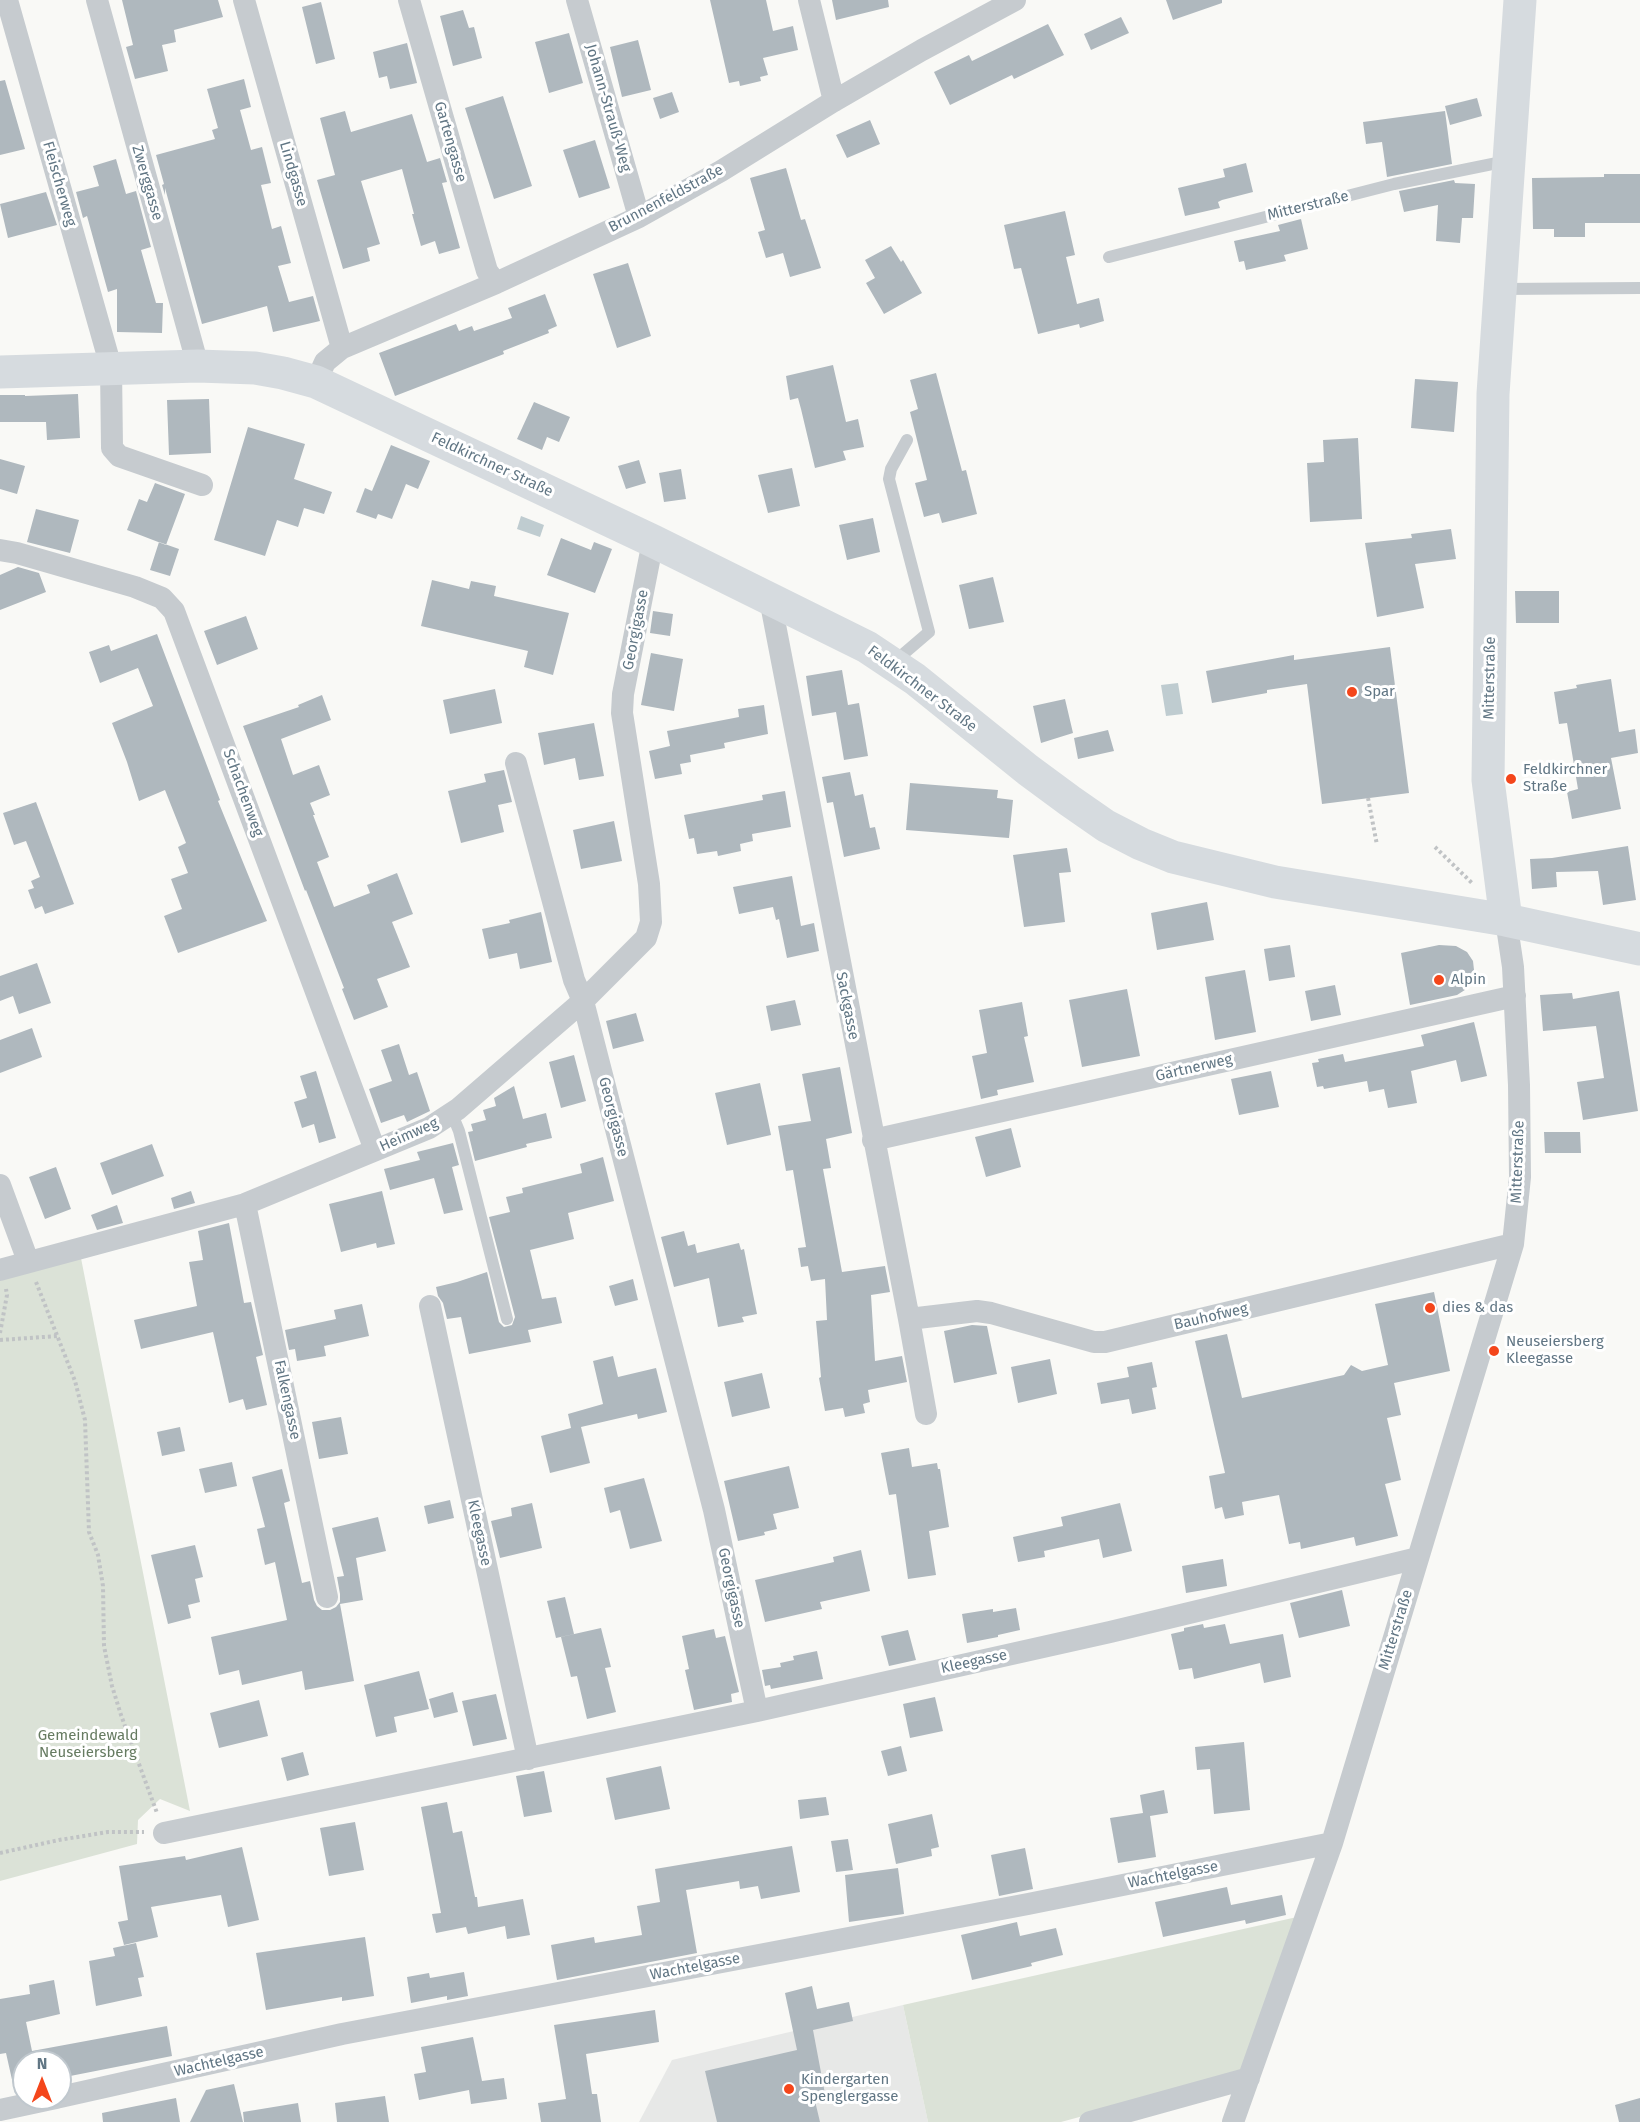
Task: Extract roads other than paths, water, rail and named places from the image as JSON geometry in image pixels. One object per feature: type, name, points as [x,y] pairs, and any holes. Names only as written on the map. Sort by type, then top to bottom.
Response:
[{"type":"street","name":"Fleischerweg","points":[[7,0],[111,368]]},
{"type":"street","name":"Zwerggasse","points":[[96,0],[198,366]]},
{"type":"street","name":"Lindgasse","points":[[244,0],[342,348]]},
{"type":"street","name":"Gartengasse","points":[[409,0],[487,271],[496,283]]},
{"type":"street","name":"Johann-Strauß-Weg","points":[[577,0],[639,217]]},
{"type":"street","points":[[809,0],[834,101]]},
{"type":"street","name":"Brunnenfeldstraße","points":[[316,382],[325,362],[342,348],[496,283],[639,217],[721,171],[986,6],[1015,0]]},
{"type":"street","name":"Mitterstraße","points":[[1233,2122],[1332,1843],[1513,1244],[1520,1177],[1515,996],[1488,780],[1493,394],[1520,0]]},
{"type":"street","name":"Feldkirchner Straße","points":[[0,372],[198,366],[255,368],[316,382],[653,541],[867,647],[915,679],[1070,801],[1107,826],[1141,844],[1173,857],[1275,882],[1506,920],[1640,949]]},
{"type":"street","points":[[111,368],[112,448],[119,456],[202,485]]},
{"type":"street","name":"Georgigasse","points":[[653,541],[623,694],[622,713],[649,884],[651,922],[646,938],[583,1000],[714,1510],[757,1712]]},
{"type":"street","name":"Schachenweg","points":[[0,550],[135,587],[162,598],[174,611],[375,1150]]},
{"type":"street","name":"Sackgasse","points":[[770,599],[926,1414]]},
{"type":"street","points":[[516,763],[574,980],[583,1000]]},
{"type":"street","name":"Gärtnerweg","points":[[873,1140],[1515,996]]},
{"type":"street","name":"Heimweg","points":[[1,1270],[245,1204],[429,1128],[452,1114],[583,1000]]},
{"type":"street","points":[[0,1185],[28,1261]]},
{"type":"street","name":"Falkengasse","points":[[245,1204],[327,1597]]},
{"type":"street","name":"Bauhofweg","points":[[909,1319],[977,1311],[1094,1342],[1106,1342],[1513,1244]]},
{"type":"street","name":"Kleegasse","points":[[430,1306],[528,1760]]},
{"type":"street","name":"Kleegasse","points":[[164,1833],[757,1712],[1110,1632],[1418,1558]]},
{"type":"street","name":"Wachtelgasse","points":[[72,2095],[342,2034],[1028,1904],[1332,1843]]},
{"type":"street","points":[[1090,2122],[1249,2078]]},
{"type":"lane","name":"Mitterstraße","points":[[1109,257],[1394,184],[1508,160]]},
{"type":"lane","points":[[1500,289],[1640,288]]},
{"type":"lane","points":[[892,664],[929,632],[889,479],[891,469],[907,440]]},
{"type":"lane","points":[[452,1114],[459,1131],[507,1319]]},
{"type":"place","name":"Spar","points":[[1352,692]]},
{"type":"place","name":"Feldkirchner Straße","points":[[1511,779]]},
{"type":"place","name":"Alpin","points":[[1439,980]]},
{"type":"place","name":"dies & das","points":[[1430,1308]]},
{"type":"place","name":"Neuseiersberg Kleegasse","points":[[1494,1351]]},
{"type":"place","name":"Kindergarten Spenglergasse","points":[[789,2089]]},
{"type":"park label","name":"Gemeindewald Neuseiersberg","points":[[88,1744]]}]
